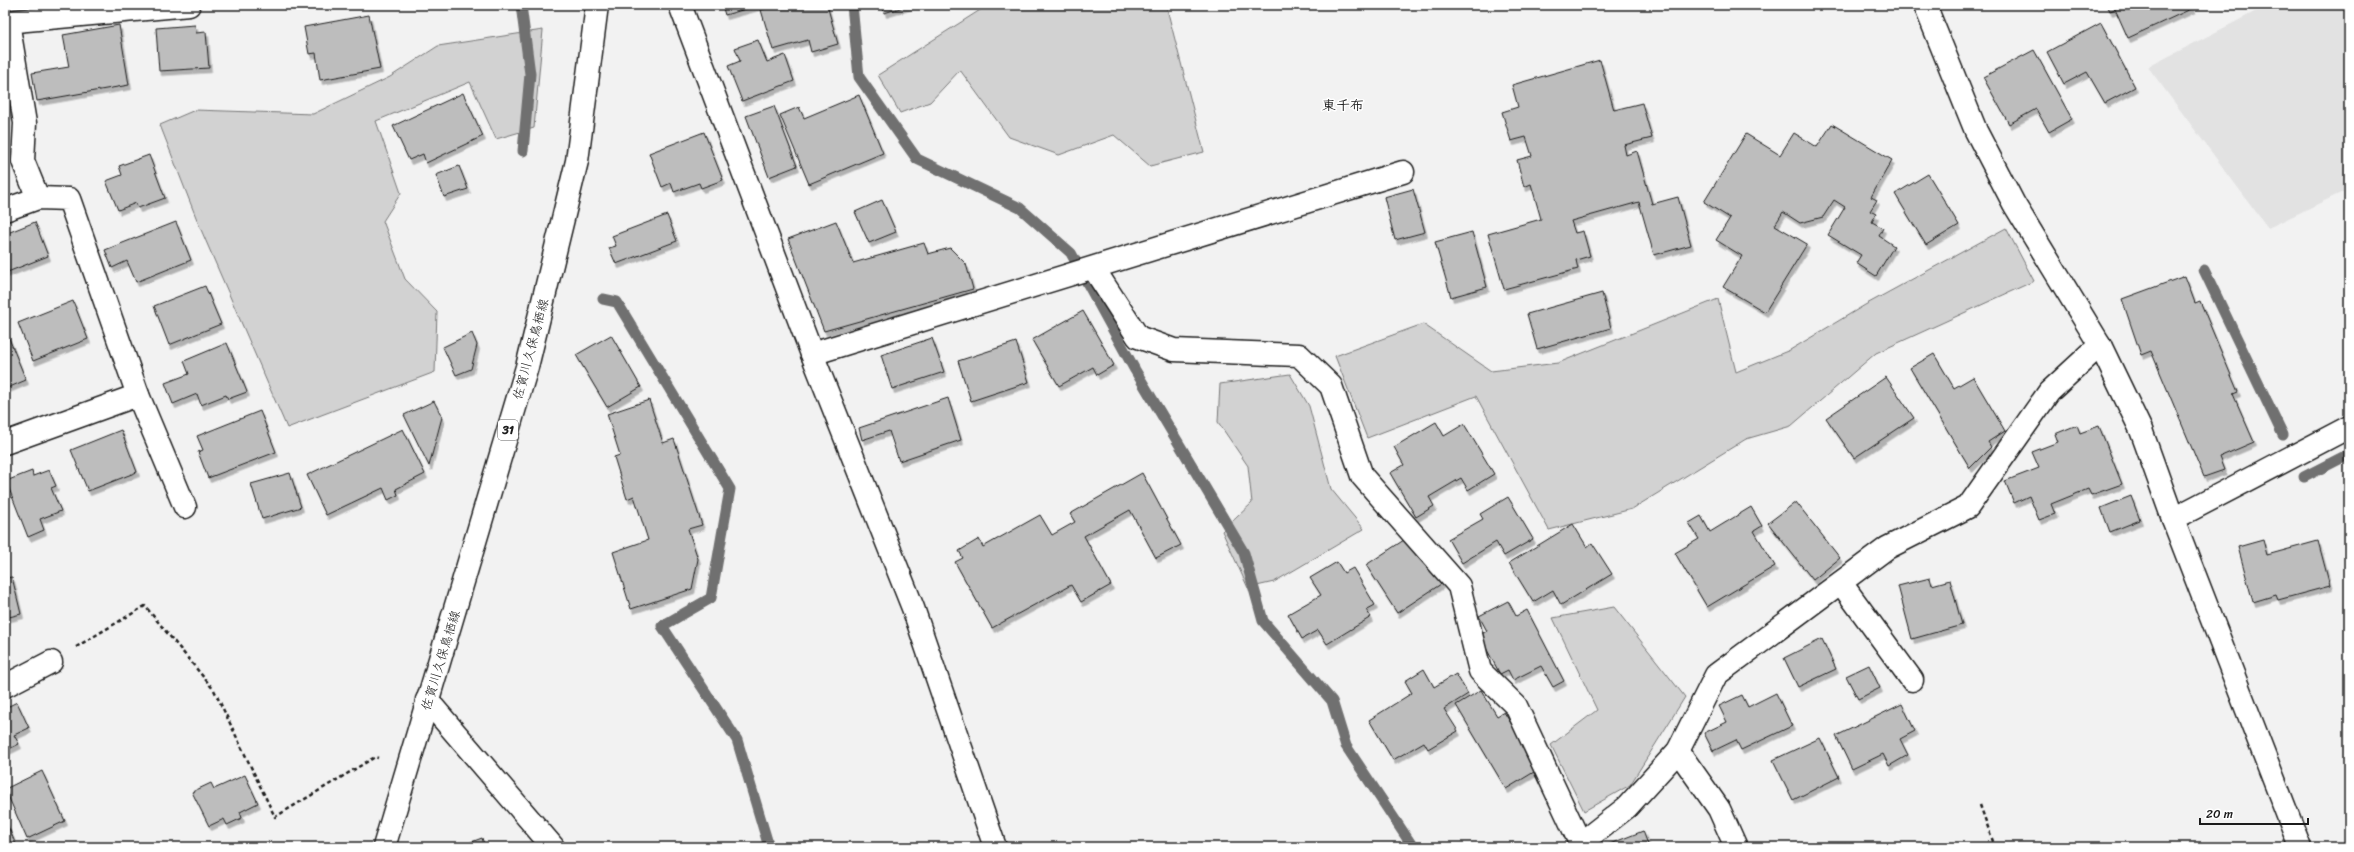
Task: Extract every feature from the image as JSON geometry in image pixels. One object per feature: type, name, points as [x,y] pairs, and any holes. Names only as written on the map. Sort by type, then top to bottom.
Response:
[{"type":"street","points":[[38,198],[23,161],[25,123],[7,22],[189,5]]},
{"type":"street","name":"佐賀川久保鳥栖線","points":[[384,847],[527,367],[577,161],[596,5]]},
{"type":"street","points":[[680,5],[812,354],[912,608],[996,847]]},
{"type":"street","points":[[1925,5],[1976,131],[2014,204],[2100,345],[2141,430],[2173,519],[2300,847]]},
{"type":"street","points":[[812,354],[1094,269],[1403,172]]},
{"type":"street","points":[[5,210],[38,198],[69,199],[138,395],[185,507]]},
{"type":"street","points":[[1094,269],[1138,337],[1174,350],[1299,354],[1331,386],[1362,476],[1459,586],[1480,671],[1516,706],[1581,845],[1627,807],[1678,751],[1716,675],[1842,583],[1887,548],[1968,507],[2049,392],[2100,345]]},
{"type":"street","points":[[5,443],[138,395]]},
{"type":"street","points":[[2173,519],[2349,427]]},
{"type":"street","points":[[1842,583],[1912,680]]},
{"type":"street","points":[[5,686],[51,662]]},
{"type":"street","points":[[427,700],[552,847]]},
{"type":"street","points":[[1678,751],[1719,809],[1736,847]]},
{"type":"path","points":[[51,662],[144,606],[214,690],[275,817],[375,757],[407,769]]},
{"type":"path","points":[[1980,805],[1995,847]]},
{"type":"shaded area","points":[[988,5],[1166,5],[1204,152],[1150,166],[1114,135],[1059,155],[1009,137],[960,70],[930,102],[900,113],[878,75]]},
{"type":"shaded area","points":[[2268,5],[2349,5],[2349,189],[2268,228],[2148,67]]},
{"type":"shaded area","points":[[543,30],[534,128],[496,139],[470,82],[376,121],[401,193],[383,221],[405,279],[437,312],[435,372],[287,428],[199,225],[160,125],[195,110],[313,114],[390,77],[438,46]]},
{"type":"shaded area","points":[[2006,228],[2034,281],[1876,353],[1791,426],[1746,439],[1632,509],[1549,530],[1476,396],[1367,438],[1335,356],[1423,324],[1491,371],[1558,363],[1718,299],[1736,372],[1790,350],[1865,305]]},
{"type":"shaded area","points":[[1290,374],[1309,406],[1331,489],[1364,529],[1274,582],[1248,588],[1222,531],[1252,503],[1248,466],[1218,422],[1220,384]]},
{"type":"shaded area","points":[[1614,607],[1685,697],[1630,785],[1584,811],[1551,745],[1597,710],[1553,618]]},
{"type":"building","points":[[722,5],[760,5],[725,15]]},
{"type":"building","points":[[777,5],[827,5],[838,44],[811,52],[808,40],[773,50],[761,10]]},
{"type":"building","points":[[882,5],[910,5],[884,13]]},
{"type":"building","points":[[2107,5],[2192,5],[2193,8],[2128,38],[2115,9],[2110,11]]},
{"type":"building","points":[[369,15],[380,69],[320,80],[316,53],[309,54],[304,27]]},
{"type":"building","points":[[2101,23],[2135,87],[2105,103],[2087,72],[2064,84],[2047,52]]},
{"type":"building","points":[[119,25],[129,85],[37,101],[32,73],[69,67],[63,35]]},
{"type":"building","points":[[195,25],[196,33],[206,32],[209,68],[159,71],[156,28]]},
{"type":"building","points":[[758,40],[767,62],[785,55],[794,81],[742,101],[728,66],[740,61],[735,48]]},
{"type":"building","points":[[2034,50],[2072,119],[2049,132],[2036,109],[2009,124],[1983,77]]},
{"type":"building","points":[[1600,60],[1614,110],[1642,103],[1652,138],[1624,145],[1626,155],[1637,151],[1652,204],[1678,197],[1691,245],[1654,255],[1639,202],[1571,221],[1575,233],[1583,231],[1590,256],[1576,260],[1578,269],[1504,289],[1488,234],[1541,219],[1531,184],[1524,187],[1517,160],[1532,156],[1526,137],[1511,141],[1502,112],[1518,107],[1512,85]]},
{"type":"building","points":[[463,93],[483,136],[426,163],[423,154],[409,160],[393,126]]},
{"type":"building","points":[[859,95],[883,153],[809,184],[780,115],[799,107],[804,118]]},
{"type":"building","points":[[774,106],[797,166],[769,177],[746,116]]},
{"type":"building","points":[[1832,124],[1892,160],[1871,197],[1877,200],[1870,211],[1876,214],[1872,222],[1883,228],[1879,236],[1894,246],[1876,276],[1856,263],[1861,255],[1828,235],[1845,207],[1834,200],[1823,217],[1800,223],[1783,212],[1775,225],[1807,244],[1765,312],[1723,287],[1742,256],[1716,240],[1730,218],[1704,202],[1746,134],[1780,155],[1794,133],[1817,147]]},
{"type":"building","points":[[704,132],[723,180],[701,188],[699,183],[674,192],[671,183],[662,187],[649,153]]},
{"type":"building","points":[[149,155],[165,198],[138,208],[136,203],[118,210],[106,181],[122,175],[119,166]]},
{"type":"building","points":[[459,166],[468,189],[444,197],[436,175]]},
{"type":"building","points":[[1928,174],[1959,225],[1926,245],[1895,194]]},
{"type":"building","points":[[1413,189],[1425,232],[1395,240],[1384,197]]},
{"type":"building","points":[[882,200],[896,232],[869,243],[855,212]]},
{"type":"building","points":[[667,215],[677,241],[616,264],[609,248],[616,246],[612,236]]},
{"type":"building","points":[[836,221],[853,263],[924,243],[928,254],[950,248],[966,264],[973,289],[824,331],[788,239]]},
{"type":"building","points":[[35,222],[48,256],[5,273],[5,234]]},
{"type":"building","points":[[176,222],[191,260],[136,282],[127,261],[112,268],[105,250]]},
{"type":"building","points":[[1472,232],[1487,287],[1451,297],[1435,242]]},
{"type":"building","points":[[2185,276],[2195,303],[2200,301],[2238,392],[2233,394],[2254,442],[2219,457],[2224,470],[2204,477],[2151,351],[2141,355],[2122,299]]},
{"type":"building","points":[[205,286],[221,324],[169,345],[154,306]]},
{"type":"building","points":[[1602,293],[1611,328],[1537,349],[1527,314]]},
{"type":"building","points":[[73,301],[88,339],[33,361],[18,323]]},
{"type":"building","points":[[1083,311],[1114,365],[1097,375],[1093,367],[1059,386],[1032,340]]},
{"type":"building","points":[[6,331],[26,380],[5,389],[5,332]]},
{"type":"building","points":[[472,333],[477,345],[471,369],[456,375],[443,347]]},
{"type":"building","points":[[611,335],[641,387],[607,407],[576,355]]},
{"type":"building","points":[[932,338],[944,372],[892,389],[881,355]]},
{"type":"building","points":[[1016,342],[1029,382],[971,401],[958,361]]},
{"type":"building","points":[[227,343],[247,392],[228,399],[226,395],[201,405],[197,394],[173,404],[165,383],[189,374],[184,361]]},
{"type":"building","points":[[1934,354],[1954,388],[1973,377],[2005,431],[1988,442],[1991,447],[1970,468],[1910,368]]},
{"type":"building","points":[[1886,377],[1914,418],[1854,458],[1826,418]]},
{"type":"building","points":[[948,398],[961,440],[899,461],[889,431],[862,440],[859,428]]},
{"type":"building","points":[[649,400],[663,443],[674,439],[702,525],[688,529],[698,559],[692,589],[631,609],[613,552],[648,540],[634,496],[627,499],[614,457],[620,455],[607,414]]},
{"type":"building","points":[[434,401],[442,417],[429,466],[404,415]]},
{"type":"building","points":[[260,411],[276,452],[208,478],[198,452],[203,450],[197,436]]},
{"type":"building","points":[[1436,422],[1444,436],[1464,424],[1494,474],[1468,490],[1461,478],[1429,497],[1434,506],[1416,517],[1390,473],[1404,465],[1394,447]]},
{"type":"building","points":[[2077,425],[2080,433],[2099,426],[2122,484],[2091,495],[2088,489],[2051,504],[2055,514],[2039,520],[2029,496],[2014,503],[2005,481],[2039,468],[2032,452],[2058,442],[2055,434]]},
{"type":"building","points":[[403,429],[425,474],[396,489],[398,495],[388,500],[383,488],[326,515],[307,475]]},
{"type":"building","points":[[121,430],[137,472],[88,491],[71,450]]},
{"type":"building","points":[[49,470],[56,486],[51,488],[61,511],[40,519],[44,530],[28,537],[6,481],[32,471],[33,476]]},
{"type":"building","points":[[290,473],[301,507],[262,519],[251,484]]},
{"type":"building","points":[[1142,473],[1181,545],[1156,558],[1130,510],[1084,536],[1111,585],[1081,602],[1071,585],[992,628],[955,562],[963,558],[959,551],[979,539],[983,547],[1040,515],[1052,535],[1075,522],[1070,514]]},
{"type":"building","points":[[2131,496],[2140,520],[2110,532],[2101,508]]},
{"type":"building","points":[[1508,497],[1533,539],[1504,556],[1496,542],[1462,563],[1448,539],[1483,519],[1480,514]]},
{"type":"building","points":[[1796,502],[1840,558],[1813,580],[1768,523]]},
{"type":"building","points":[[1751,507],[1762,526],[1754,531],[1775,566],[1707,607],[1675,553],[1699,539],[1689,523],[1701,516],[1710,532]]},
{"type":"building","points":[[1573,524],[1587,547],[1592,543],[1612,574],[1561,605],[1553,590],[1533,602],[1509,563]]},
{"type":"building","points":[[1410,536],[1441,584],[1397,613],[1366,565]]},
{"type":"building","points":[[2263,540],[2267,555],[2318,541],[2330,586],[2278,600],[2276,595],[2253,602],[2238,547]]},
{"type":"building","points":[[1337,562],[1344,573],[1353,568],[1375,605],[1366,610],[1371,617],[1327,644],[1318,630],[1302,639],[1288,614],[1321,595],[1310,578]]},
{"type":"building","points":[[12,577],[21,614],[5,618],[5,578]]},
{"type":"building","points":[[1930,578],[1932,585],[1950,580],[1962,625],[1912,639],[1898,586]]},
{"type":"building","points":[[1508,601],[1516,616],[1527,610],[1564,681],[1553,687],[1541,666],[1513,680],[1508,670],[1500,674],[1479,635],[1487,631],[1479,616]]},
{"type":"building","points":[[1822,639],[1836,669],[1798,687],[1784,658]]},
{"type":"building","points":[[1869,665],[1880,688],[1858,699],[1846,676]]},
{"type":"building","points":[[1424,669],[1434,687],[1456,674],[1468,694],[1444,709],[1458,731],[1428,749],[1424,742],[1393,760],[1369,720],[1412,693],[1405,681]]},
{"type":"building","points":[[1481,690],[1497,716],[1504,712],[1539,769],[1506,789],[1456,705]]},
{"type":"building","points":[[1776,693],[1792,726],[1741,750],[1736,740],[1713,751],[1704,733],[1727,722],[1719,706],[1742,695],[1748,707]]},
{"type":"building","points":[[17,702],[29,728],[14,735],[19,744],[5,751],[5,708]]},
{"type":"building","points":[[1902,704],[1915,731],[1900,739],[1908,755],[1889,766],[1883,754],[1852,769],[1836,736]]},
{"type":"building","points":[[1820,738],[1839,777],[1793,800],[1773,760]]},
{"type":"building","points":[[42,771],[65,821],[27,839],[5,789]]},
{"type":"building","points":[[245,775],[258,803],[240,812],[242,818],[227,825],[224,819],[209,826],[192,792],[211,783],[214,789]]},
{"type":"building","points":[[7,824],[17,847],[5,847]]},
{"type":"building","points":[[1643,831],[1649,847],[1602,847]]},
{"type":"building","points":[[482,838],[485,847],[458,847]]},
{"type":"waterway","points":[[521,5],[530,74],[523,151]]},
{"type":"waterway","points":[[852,5],[859,77],[917,159],[1020,208],[1071,253],[1135,370],[1244,553],[1263,621],[1332,701],[1346,746],[1413,847]]},
{"type":"waterway","points":[[2204,270],[2283,435]]},
{"type":"waterway","points":[[603,299],[617,302],[730,489],[711,598],[662,626],[737,740],[769,847]]},
{"type":"waterway","points":[[2304,477],[2349,454]]},
{"type":"district","name":"東千布","points":[[1343,105]]}]
